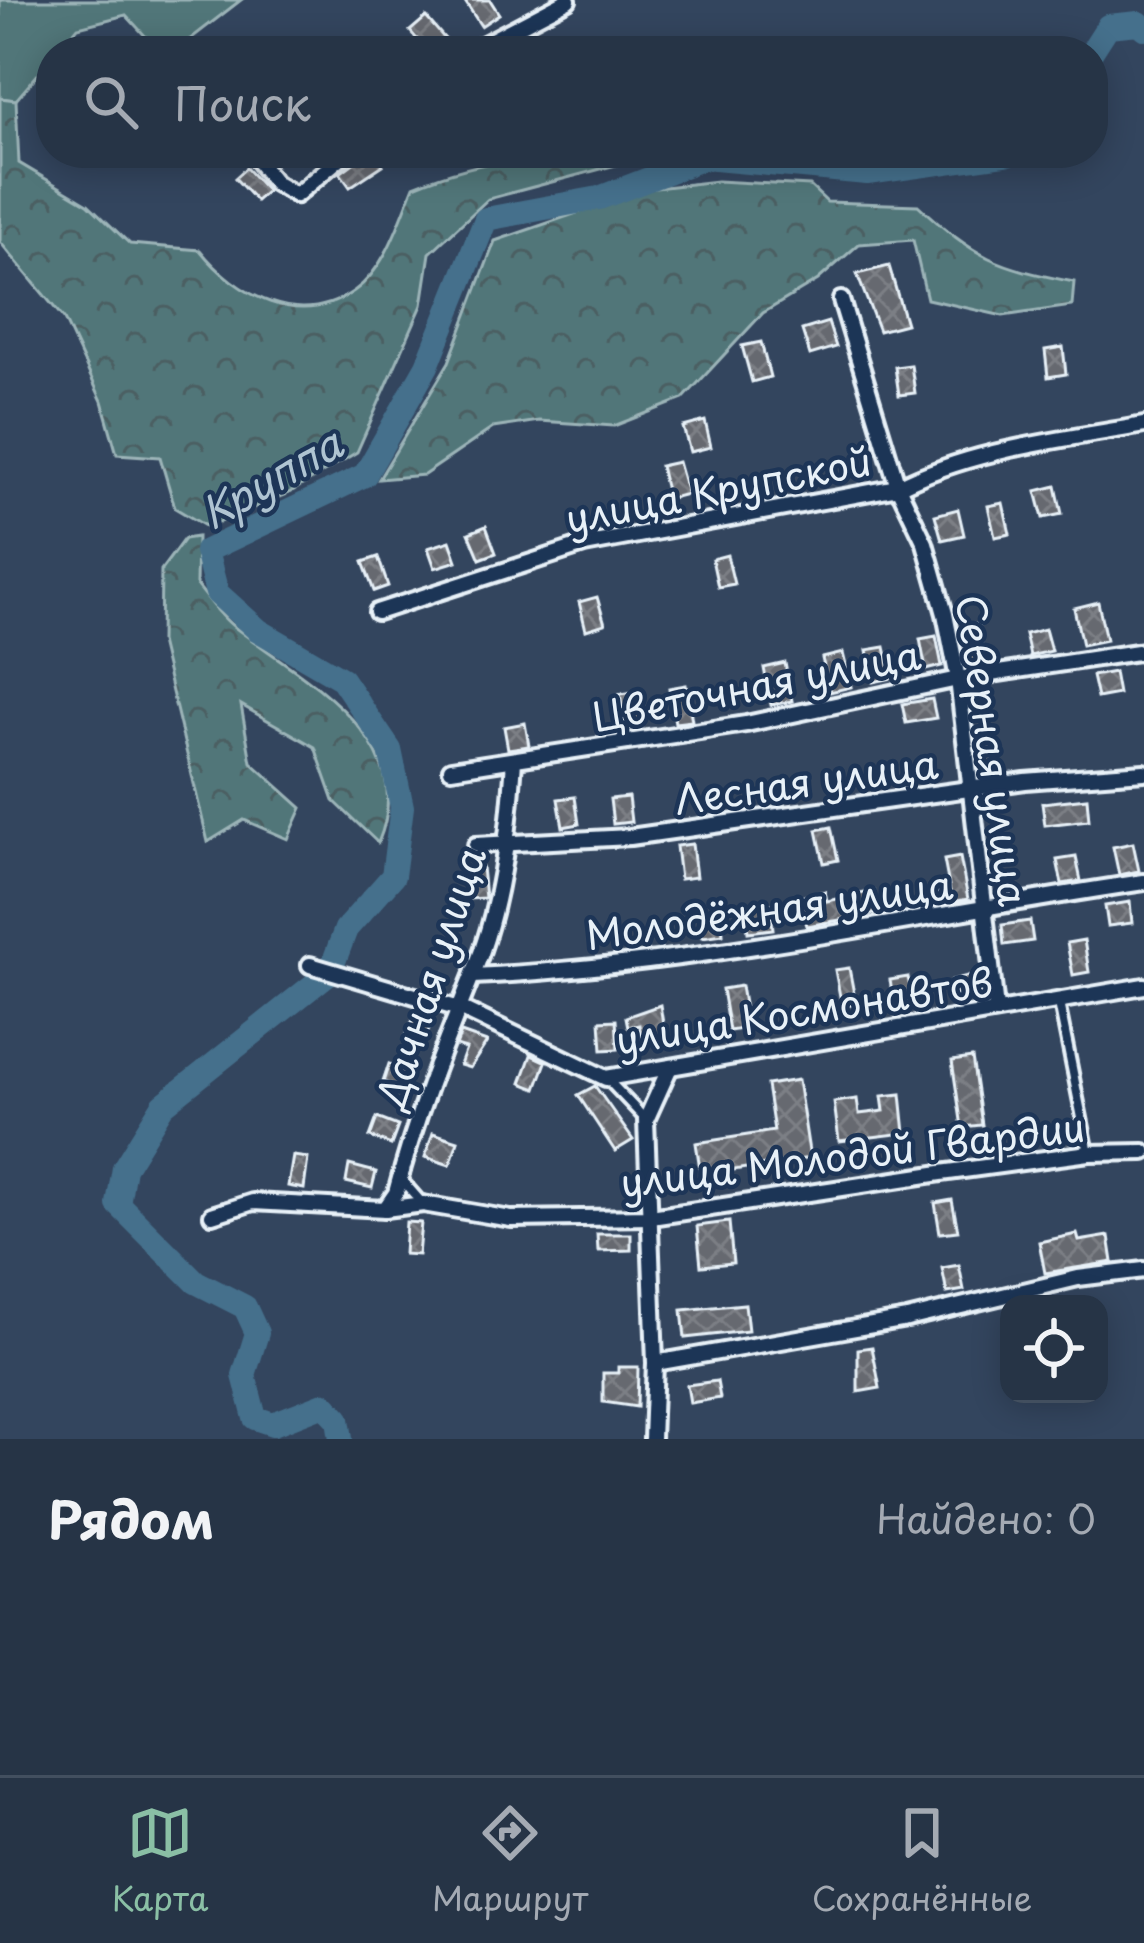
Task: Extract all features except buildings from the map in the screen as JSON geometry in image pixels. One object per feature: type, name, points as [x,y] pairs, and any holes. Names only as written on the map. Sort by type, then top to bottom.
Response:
[{"type":"street","points":[[500,36],[568,0]]},
{"type":"street","points":[[264,168],[275,183],[296,195],[328,168]]},
{"type":"street","name":"Северная улица","points":[[841,299],[898,487],[925,543],[958,679],[996,1010]]},
{"type":"street","name":"улица Крупской","points":[[377,612],[584,545],[898,487],[931,470],[987,455],[1144,425]]},
{"type":"street","name":"Цветочная улица","points":[[451,769],[746,724],[958,679],[1144,651]]},
{"type":"street","name":"Дачная улица","points":[[385,1209],[456,1008],[473,976],[508,842],[514,760]]},
{"type":"street","name":"Лесная улица","points":[[476,844],[630,837],[1144,772]]},
{"type":"street","name":"Молодёжная улица","points":[[473,976],[578,971],[1144,882]]},
{"type":"street","name":"улица Космонавтов","points":[[310,965],[456,1008],[606,1078],[1144,986]]},
{"type":"street","points":[[652,1439],[656,1363],[646,1120],[670,1067]]},
{"type":"street","name":"улица Молодой Гвардии","points":[[212,1215],[253,1202],[385,1209],[423,1204],[511,1219],[651,1217],[1089,1154],[1144,1152]]},
{"type":"street","points":[[656,1363],[907,1319],[1078,1278],[1144,1270]]},
{"type":"lane","points":[[1059,1003],[1089,1154]]},
{"type":"lane","points":[[606,1078],[646,1120]]},
{"type":"lane","points":[[400,1177],[423,1204]]},
{"type":"green space","points":[[0,0],[241,0],[194,36],[145,36],[126,15],[78,27],[70,36],[36,36],[36,77],[16,100],[0,98]]},
{"type":"green space","points":[[0,98],[16,100],[19,163],[88,204],[130,244],[200,250],[250,293],[291,307],[333,302],[365,282],[391,243],[414,186],[469,168],[605,168],[488,199],[430,253],[422,305],[357,452],[289,493],[207,527],[175,508],[160,457],[117,454],[102,401],[64,319],[0,242]]},
{"type":"green space","points":[[717,181],[810,186],[827,202],[918,205],[988,258],[1074,282],[1072,306],[1003,316],[927,299],[913,240],[859,244],[818,280],[763,313],[683,399],[614,426],[539,421],[493,428],[424,475],[379,479],[449,362],[495,241],[647,189]]},
{"type":"green space","points":[[197,537],[196,584],[218,612],[321,690],[370,742],[384,772],[387,806],[378,843],[334,801],[315,747],[241,705],[251,762],[302,808],[288,839],[244,820],[208,842],[160,642],[161,570],[184,539]]},
{"type":"waterway","name":"Круппа","points":[[1102,36],[1108,26],[1139,23],[1144,28]]},
{"type":"waterway","name":"Круппа","points":[[341,1439],[338,1419],[324,1404],[273,1424],[255,1418],[244,1375],[257,1333],[245,1307],[196,1282],[118,1204],[124,1168],[163,1105],[330,972],[346,929],[393,876],[402,807],[390,750],[342,679],[258,630],[217,593],[206,551],[365,475],[427,366],[486,219],[599,198],[678,168]]},
{"type":"waterway","name":"Круппа","points":[[813,168],[867,173],[903,168]]}]
